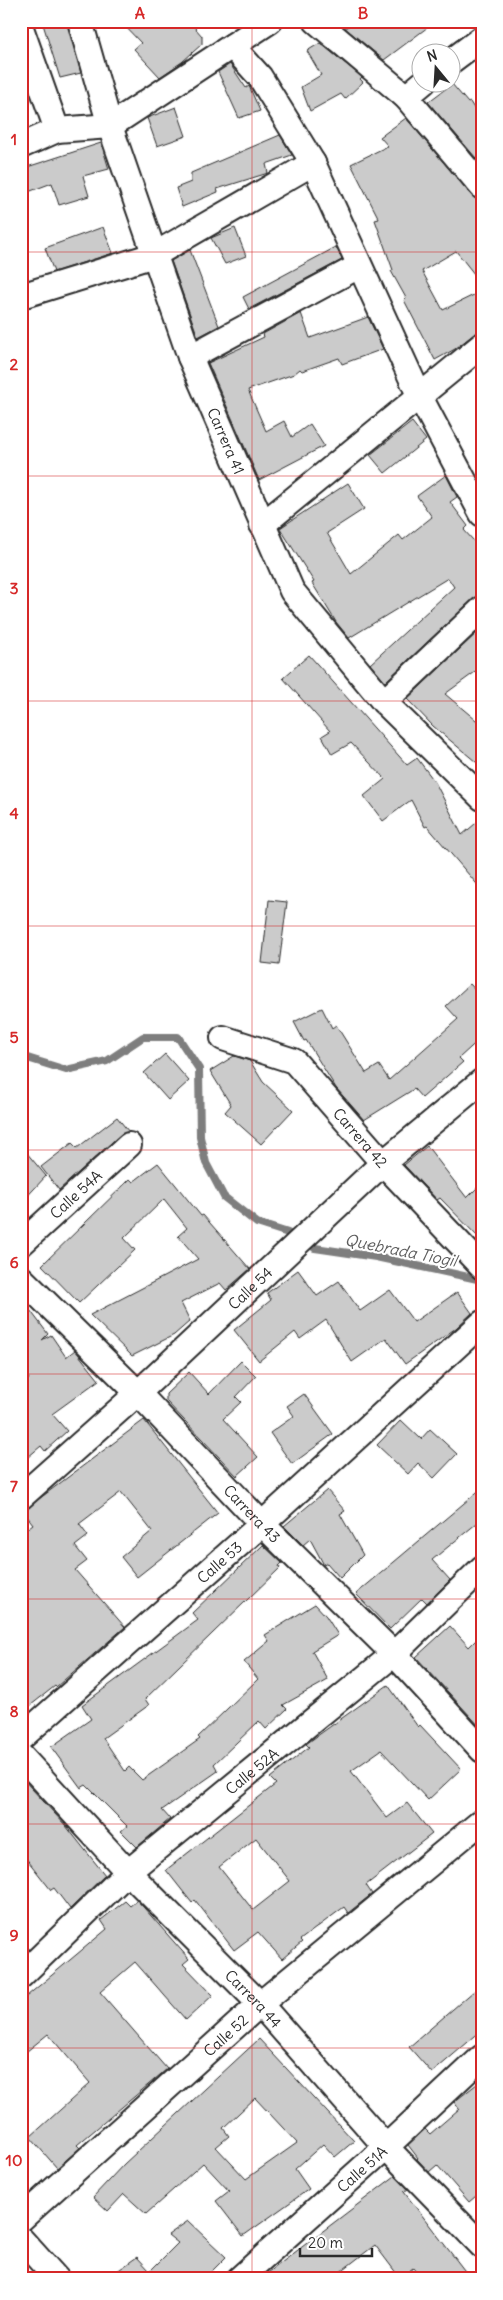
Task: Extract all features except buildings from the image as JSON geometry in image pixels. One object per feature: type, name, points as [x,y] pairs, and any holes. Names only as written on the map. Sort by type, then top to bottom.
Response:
[{"type":"street","name":"Carrera 41","points":[[80,21],[110,126],[190,356],[292,591],[384,702],[482,798]]},
{"type":"street","points":[[21,146],[57,130],[110,126],[270,21]]},
{"type":"street","points":[[316,21],[406,97],[482,188]]},
{"type":"street","points":[[21,28],[57,130]]},
{"type":"street","points":[[460,54],[482,38]]},
{"type":"street","points":[[232,46],[260,77],[313,163],[418,395],[482,514]]},
{"type":"street","points":[[406,97],[412,92]]},
{"type":"street","points":[[21,296],[154,256],[313,163]]},
{"type":"street","points":[[190,356],[359,266]]},
{"type":"street","points":[[262,525],[418,395],[482,345]]},
{"type":"street","points":[[384,702],[482,608]]},
{"type":"street","name":"Carrera 42","points":[[223,1038],[294,1061],[383,1163],[482,1267]]},
{"type":"street","name":"Calle 54","points":[[21,1498],[138,1393],[383,1163],[482,1081]]},
{"type":"street","name":"Calle 54A","points":[[21,1244],[129,1145]]},
{"type":"street","name":"Carrera 43","points":[[21,1278],[138,1393],[262,1524],[394,1654],[482,1750]]},
{"type":"street","name":"Calle 53","points":[[21,1738],[262,1524],[482,1323]]},
{"type":"street","name":"Calle 52A","points":[[21,1976],[128,1872],[394,1654],[482,1568]]},
{"type":"street","name":"Carrera 44","points":[[21,1756],[128,1872],[260,2004],[386,2147],[482,2246]]},
{"type":"street","name":"Calle 52","points":[[21,2219],[260,2004],[482,1821]]},
{"type":"street","name":"Calle 51A","points":[[239,2279],[386,2147],[482,2057]]},
{"type":"street","points":[[21,2239],[57,2279]]},
{"type":"waterway","name":"Quebrada Tiogil","points":[[21,1056],[66,1070],[107,1061],[143,1037],[178,1037],[199,1069],[200,1137],[206,1163],[224,1197],[257,1223],[288,1233]]},
{"type":"waterway","name":"Quebrada Tiogil","points":[[315,1248],[376,1257],[482,1280]]}]
